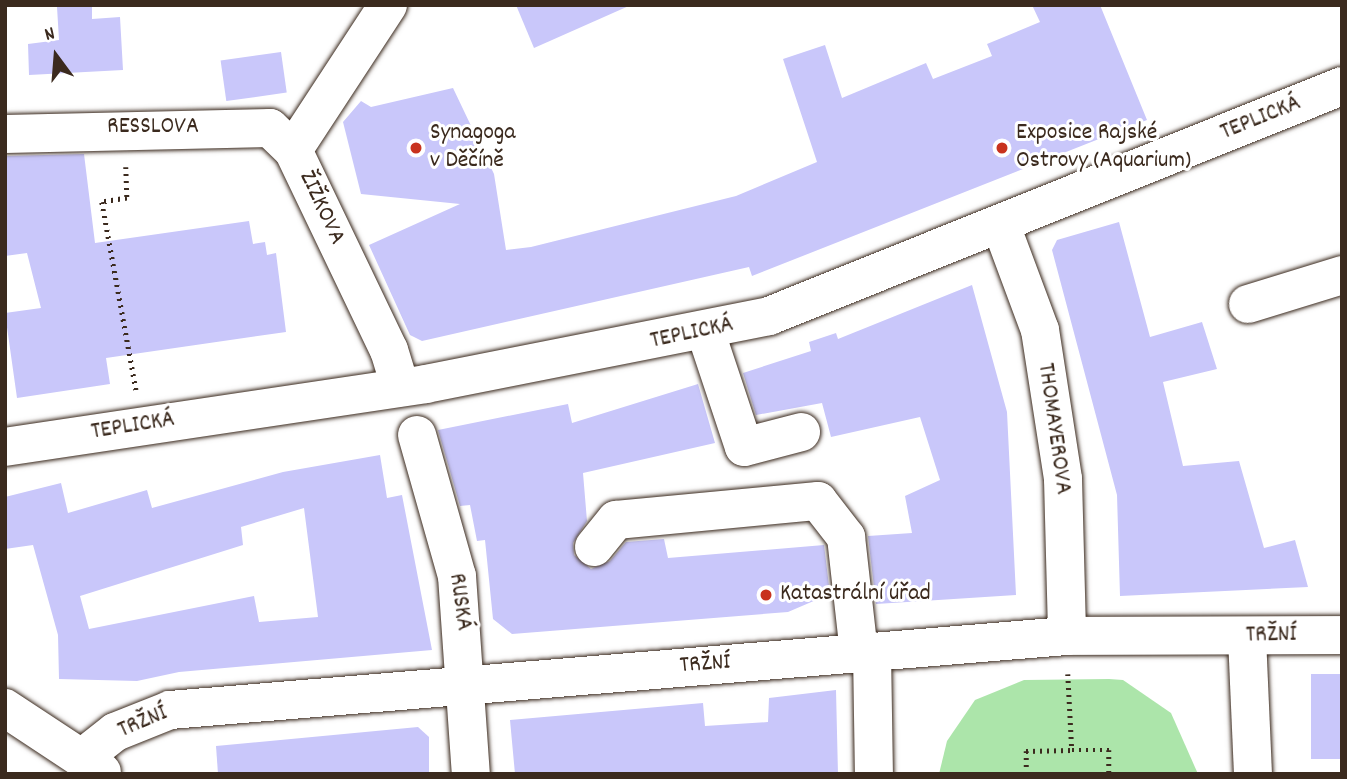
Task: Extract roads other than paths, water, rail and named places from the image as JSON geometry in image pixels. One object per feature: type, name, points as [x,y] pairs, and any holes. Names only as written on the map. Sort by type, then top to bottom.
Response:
[{"type":"street","name":"ŽIŽKOVA","points":[[388,5],[293,150],[389,351],[400,387]]},
{"type":"street","name":"TEPLICKÁ","points":[[5,447],[400,387],[706,332],[769,316],[1002,228],[1342,86]]},
{"type":"street","name":"RESSLOVA","points":[[5,134],[124,128],[270,128],[293,150]]},
{"type":"street","name":"THOMAYEROVA","points":[[1002,228],[1040,330],[1063,479],[1067,636]]},
{"type":"street","points":[[1248,304],[1342,275]]},
{"type":"street","points":[[706,332],[744,447],[801,432]]},
{"type":"street","name":"RUSKÁ","points":[[417,435],[457,576],[469,683],[471,774]]},
{"type":"street","points":[[594,547],[616,520],[818,501],[846,537],[865,652],[874,774]]},
{"type":"street","name":"TRŽNÍ","points":[[93,766],[115,732],[170,710],[469,683],[1067,636],[1342,635]]},
{"type":"street","points":[[1247,637],[1253,774]]},
{"type":"street","points":[[5,708],[93,766]]},
{"type":"place","name":"Synagoga v Děčíně","points":[[416,148]]},
{"type":"place","name":"Exposice Rajské Ostrovy (Aquarium)","points":[[1002,148]]},
{"type":"place","name":"Katastrální úřad","points":[[766,595]]}]
